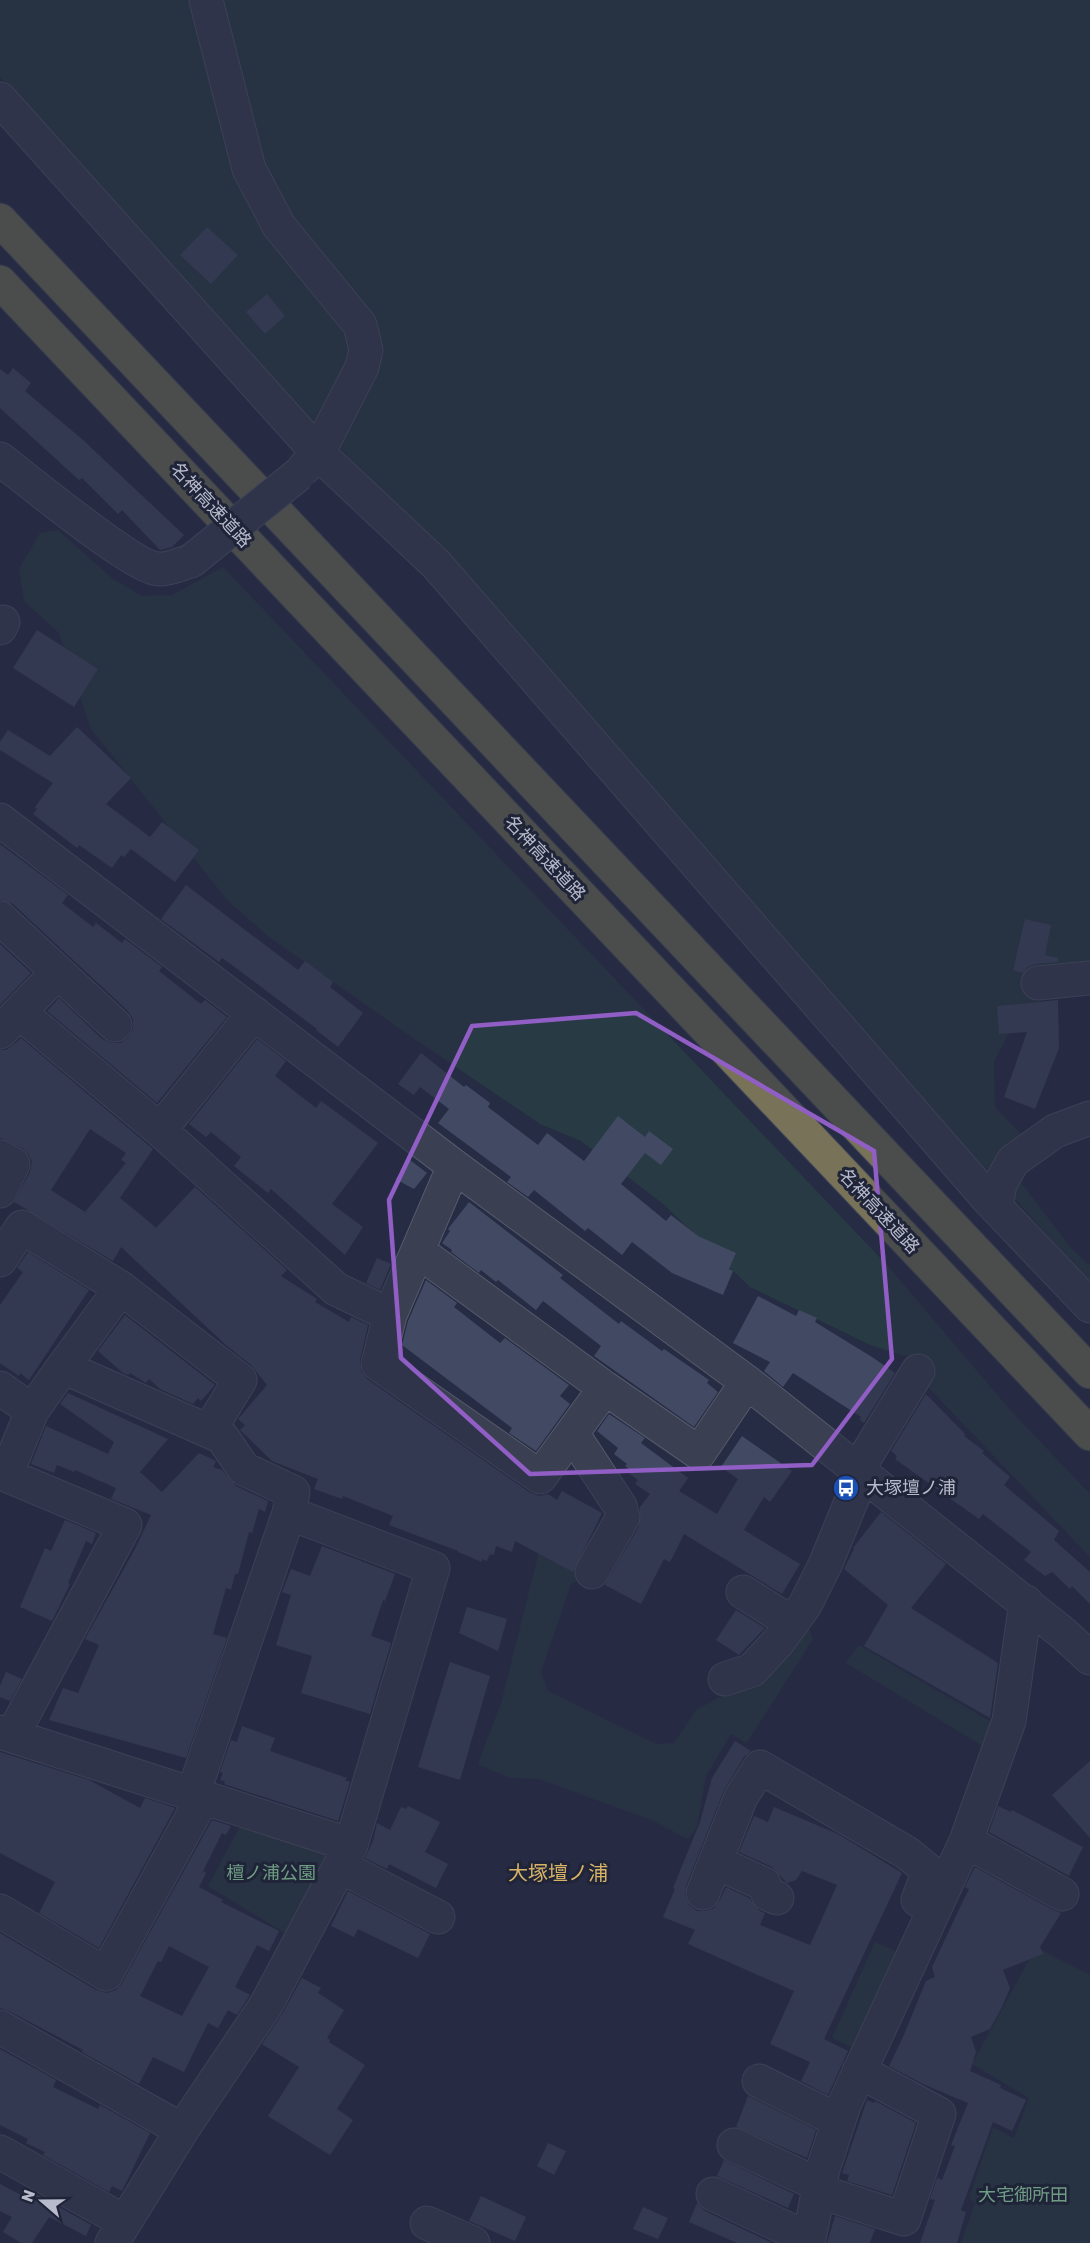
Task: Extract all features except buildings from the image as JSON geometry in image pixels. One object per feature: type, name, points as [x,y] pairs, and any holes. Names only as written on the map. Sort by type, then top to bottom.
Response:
[{"type":"highway","points":[[0,220],[1090,1372]]},
{"type":"highway","name":"名神高速道路","points":[[0,282],[1090,1434]]},
{"type":"street","points":[[0,459],[101,536],[137,560],[159,569],[191,561],[309,463],[362,368],[366,350],[360,325],[279,226],[249,169],[206,0]]},
{"type":"street","points":[[0,99],[309,463],[436,564],[996,1207],[1090,1306]]},
{"type":"street","points":[[0,820],[454,1166],[747,1382],[1026,1602],[1090,1658]]},
{"type":"street","points":[[0,918],[115,1025]]},
{"type":"street","points":[[58,972],[10,1022],[160,1130],[336,1289],[390,1315]]},
{"type":"street","points":[[1038,983],[1090,978]]},
{"type":"street","points":[[160,1130],[254,1012]]},
{"type":"street","points":[[996,1207],[1000,1184],[1013,1161],[1055,1131],[1090,1118]]},
{"type":"street","points":[[0,1157],[13,1164],[0,1191]]},
{"type":"street","points":[[454,1166],[390,1315],[378,1364],[540,1477],[605,1388]]},
{"type":"street","points":[[0,1260],[11,1221],[121,1288],[240,1380],[209,1431]]},
{"type":"street","points":[[417,1251],[605,1388],[699,1453],[747,1382]]},
{"type":"street","points":[[121,1288],[32,1411],[6,1475],[125,1525],[6,1734],[198,1796],[345,1855],[438,1917]]},
{"type":"street","points":[[1,1915],[106,1974],[198,1796],[289,1513],[293,1492],[244,1469],[222,1437],[63,1367]]},
{"type":"street","points":[[725,1679],[752,1670],[805,1605],[825,1565],[855,1492],[858,1469],[918,1371]]},
{"type":"street","points":[[0,1388],[32,1411]]},
{"type":"street","points":[[572,1433],[620,1506],[623,1517],[592,1572]]},
{"type":"street","points":[[0,2152],[119,2233],[182,2130],[266,2006],[345,1855],[434,1568],[289,1513]]},
{"type":"street","points":[[743,1592],[792,1623]]},
{"type":"street","points":[[713,2194],[808,2241],[818,2188],[839,2121],[859,2071],[966,1841],[1009,1721],[1026,1602]]},
{"type":"street","points":[[703,1893],[741,1797],[760,1767],[908,1853],[929,1871],[918,1900],[934,1910]]},
{"type":"street","points":[[966,1841],[1062,1894]]},
{"type":"street","points":[[716,1862],[764,1884],[768,1894],[777,1898]]},
{"type":"street","points":[[0,2027],[182,2130]]},
{"type":"street","points":[[734,2145],[900,2231],[939,2114],[859,2071]]},
{"type":"street","points":[[759,2081],[839,2121]]},
{"type":"street","points":[[427,2223],[473,2243]]},
{"type":"highlighted area","points":[[636,1013],[874,1151],[892,1359],[812,1465],[530,1474],[401,1358],[389,1200],[472,1026]]},
{"type":"green space","points":[[0,0],[1090,0],[1090,974],[1047,992],[1012,1026],[994,1062],[995,1107],[1024,1137],[983,1173],[558,684],[376,484],[277,387],[0,77]]},
{"type":"green space","points":[[58,530],[113,579],[142,596],[172,595],[223,567],[888,1266],[1011,1411],[1090,1494],[1090,1557],[927,1386],[916,1357],[900,1355],[868,1344],[750,1287],[663,1204],[581,1141],[540,1124],[416,1040],[269,937],[228,901],[91,729],[59,633],[24,601],[19,569],[40,533]]},
{"type":"green space","points":[[1016,1176],[1071,1248],[1090,1266],[1090,1283],[1015,1199],[1011,1190]]},
{"type":"green space","points":[[540,1548],[588,1576],[571,1584],[541,1672],[548,1691],[656,1744],[674,1743],[697,1709],[751,1681],[807,1624],[813,1639],[748,1741],[746,1743],[731,1734],[706,1776],[697,1827],[688,1839],[651,1820],[539,1779],[510,1778],[478,1764],[501,1703]]},
{"type":"green space","points":[[859,1645],[993,1723],[986,1748],[846,1663]]},
{"type":"green space","name":"檀ノ浦公園","points":[[245,1817],[332,1848],[288,1935],[208,1886]]},
{"type":"green space","points":[[875,1942],[904,1955],[861,2051],[832,2038]]},
{"type":"green space","name":"大宅御所田","points":[[1036,1947],[1090,1975],[1090,2243],[961,2243],[975,2203],[969,2198],[993,2127],[1014,2138],[1029,2098],[972,2064]]},
{"type":"place","name":"大塚壇ノ浦","points":[[846,1488]]},
{"type":"district","name":"大塚壇ノ浦","points":[[558,1873]]}]
